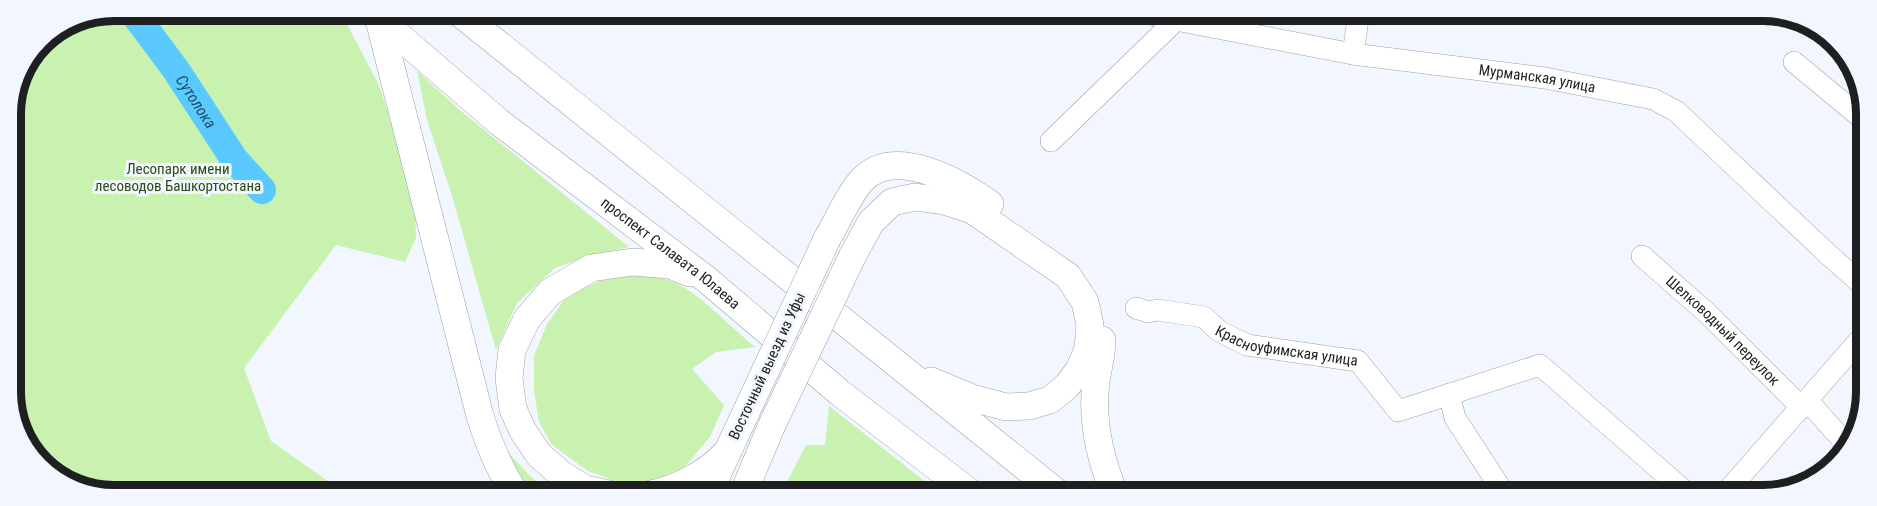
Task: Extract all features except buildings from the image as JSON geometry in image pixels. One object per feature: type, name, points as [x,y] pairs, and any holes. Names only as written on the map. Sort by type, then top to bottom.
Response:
[{"type":"main road","points":[[377,21],[480,416],[492,451],[509,485]]},
{"type":"main road","name":"проспект Салавата Юлаева","points":[[382,21],[499,122],[706,279],[840,393],[960,485]]},
{"type":"main road","points":[[469,21],[1048,485]]},
{"type":"main road","name":"Восточный выезд из Уфы","points":[[712,485],[827,239],[862,180],[877,168],[914,166],[935,173],[978,196],[1075,264],[1095,293],[1103,320],[1102,348],[1096,383],[1095,423],[1104,467],[1111,485]]},
{"type":"main road","name":"Восточный выезд из Уфы","points":[[747,485],[771,427],[852,257],[871,222],[892,202],[915,196],[944,201],[972,210],[1068,276],[1084,302],[1090,325],[1088,349],[1079,370],[1067,386],[1050,400],[1029,406],[1006,406],[972,398],[904,370]]},
{"type":"main road","points":[[579,485],[538,455],[513,409],[509,378],[512,350],[527,319],[550,292],[591,268],[633,262],[670,265],[706,279]]},
{"type":"main road","points":[[677,485],[714,465],[727,452]]},
{"type":"main road","points":[[924,457],[944,485]]},
{"type":"main road","points":[[752,485],[758,459]]},
{"type":"street","points":[[1052,141],[1175,21]]},
{"type":"street","name":"Мурманская улица","points":[[1181,21],[1353,54],[1545,78],[1653,99],[1676,111],[1856,279]]},
{"type":"street","points":[[1353,54],[1358,21]]},
{"type":"street","points":[[1794,62],[1856,113]]},
{"type":"street","name":"Шелководный переулок","points":[[1641,256],[1707,313],[1843,441]]},
{"type":"street","name":"Красноуфимская улица","points":[[1136,308],[1148,312],[1158,310],[1204,317],[1219,332],[1247,345],[1358,362],[1398,411],[1540,365],[1678,485]]},
{"type":"street","points":[[1733,485],[1856,344]]},
{"type":"street","points":[[1449,394],[1455,418],[1499,485]]},
{"type":"green space","name":"Лесопарк имени лесоводов Башкортостана","points":[[114,21],[345,21],[379,85],[415,195],[416,238],[405,262],[336,245],[244,368],[271,441],[333,485],[114,485],[96,483],[67,473],[48,458],[33,439],[26,422],[21,392],[21,108],[24,90],[40,57],[67,33],[84,26]]},
{"type":"green space","points":[[417,71],[461,111],[629,247],[593,255],[555,268],[517,303],[496,350],[453,199],[427,120]]},
{"type":"green space","points":[[631,274],[663,278],[682,286],[704,302],[755,347],[716,352],[692,369],[724,405],[710,437],[682,470],[662,481],[621,483],[588,471],[552,445],[539,422],[534,391],[534,356],[547,324],[567,296],[597,282]]},
{"type":"green space","points":[[829,406],[927,485],[786,485],[806,445],[825,445]]},
{"type":"green space","points":[[507,451],[531,477],[542,485],[525,485]]},
{"type":"waterway","name":"Сутолока","points":[[139,21],[176,70],[234,159],[262,190]]}]
